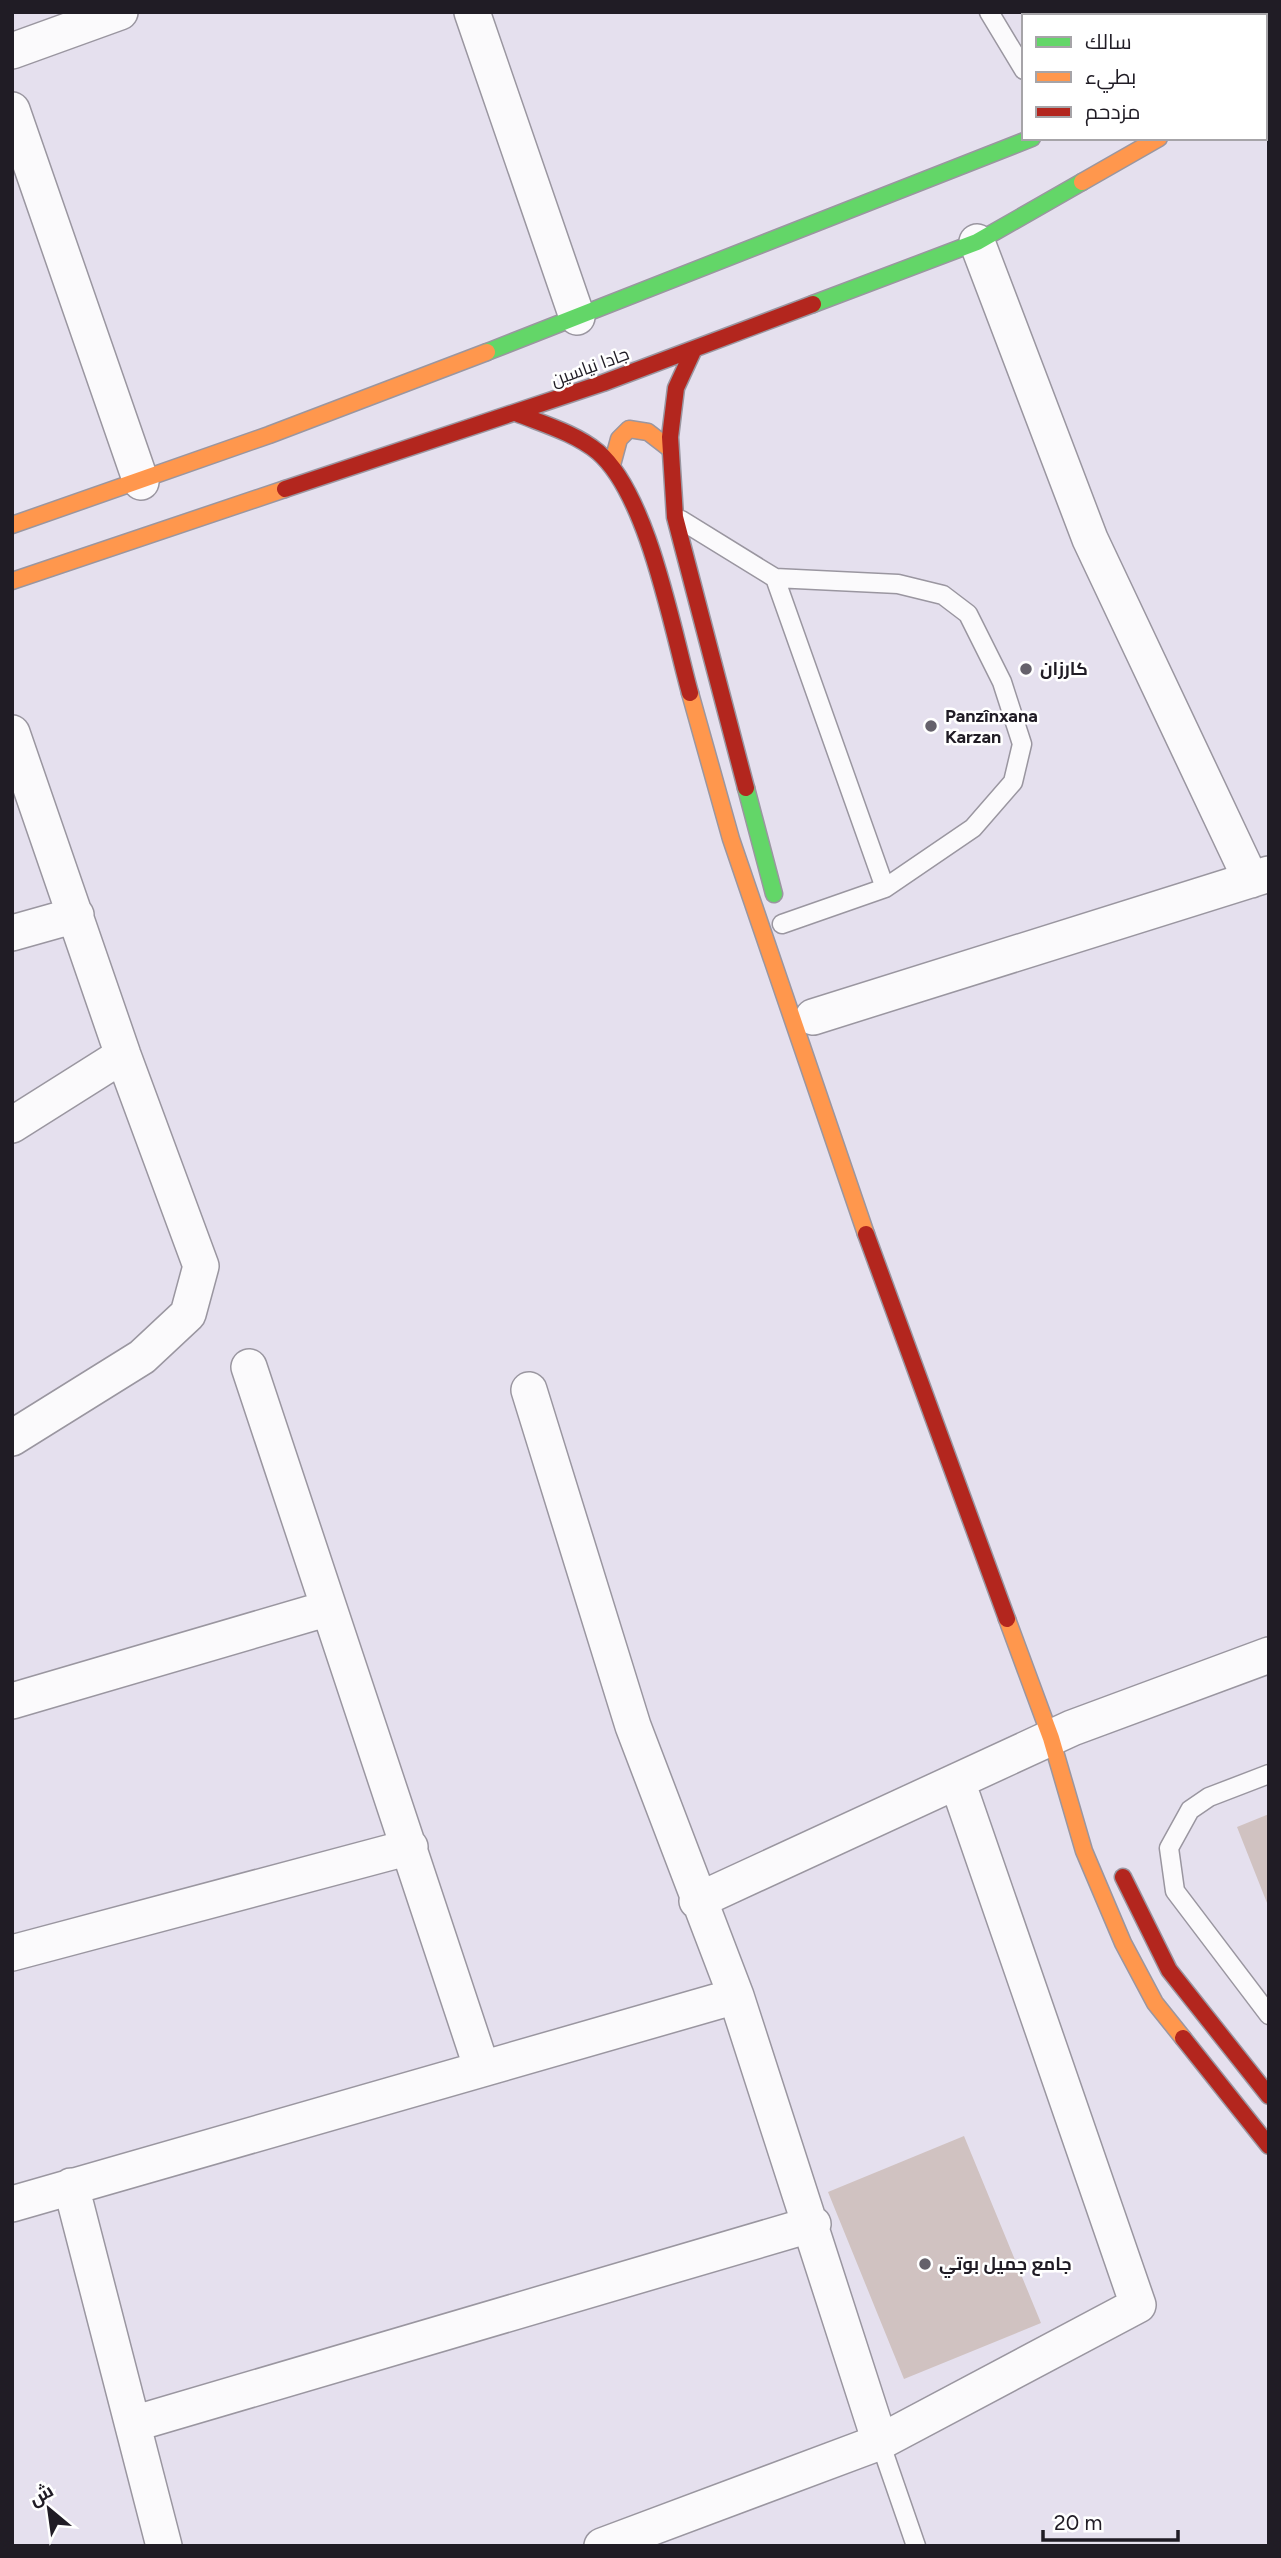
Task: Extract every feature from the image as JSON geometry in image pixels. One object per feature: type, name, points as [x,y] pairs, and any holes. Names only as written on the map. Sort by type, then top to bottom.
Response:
[{"type":"street","points":[[12,51],[120,12]]},
{"type":"street","points":[[472,12],[577,317]]},
{"type":"street","points":[[12,110],[141,482]]},
{"type":"street","points":[[12,525],[74,512],[141,482],[577,317],[1027,140]]},
{"type":"street","name":"جادا نیاسین","points":[[12,581],[87,549],[516,413],[977,242],[1156,140]]},
{"type":"street","points":[[813,1018],[1260,877],[1090,539],[977,242]]},
{"type":"street","points":[[694,349],[676,388],[670,449],[675,517],[783,930]]},
{"type":"street","points":[[516,413],[583,440],[599,450],[626,484],[643,524],[730,839],[838,1158],[1067,1731],[1084,1851],[1123,1943],[1149,1991],[1269,2146]]},
{"type":"street","points":[[612,465],[619,439],[629,429],[648,432],[670,449]]},
{"type":"street","points":[[12,733],[122,1055],[201,1266],[187,1314],[142,1357],[12,1438]]},
{"type":"street","points":[[12,933],[76,915]]},
{"type":"street","points":[[12,1125],[122,1055]]},
{"type":"street","points":[[249,1367],[482,2069]]},
{"type":"street","points":[[529,1390],[633,1727],[697,1901],[736,1996],[813,2224],[880,2442]]},
{"type":"street","points":[[12,1701],[329,1608]]},
{"type":"street","points":[[697,1901],[1067,1731],[1269,1655]]},
{"type":"street","points":[[602,2546],[880,2442],[1138,2305],[957,1781]]},
{"type":"street","points":[[12,1953],[410,1847]]},
{"type":"street","points":[[1117,1864],[1137,1910],[1169,1970],[1269,2096]]},
{"type":"street","points":[[12,2204],[736,1996]]},
{"type":"street","points":[[71,2186],[164,2546]]},
{"type":"street","points":[[133,2424],[813,2224]]},
{"type":"lane","points":[[989,12],[1022,67]]},
{"type":"lane","points":[[675,517],[775,578],[898,584],[943,595],[968,614],[1002,682],[1023,744],[1013,782],[974,828],[885,888],[783,930]]},
{"type":"lane","points":[[775,578],[885,888]]},
{"type":"lane","points":[[1269,1774],[1209,1797],[1190,1810],[1170,1848],[1175,1891],[1269,2015]]},
{"type":"lane","points":[[880,2442],[916,2546]]},
{"type":"building","points":[[1269,1814],[1269,1908],[1237,1827]]},
{"type":"building","points":[[964,2136],[1041,2323],[904,2379],[828,2192]]},
{"type":"traffic: fast","points":[[487,352],[1027,140]]},
{"type":"traffic: fast","points":[[813,304],[977,242],[1082,182]]},
{"type":"traffic: fast","points":[[746,788],[774,894]]},
{"type":"traffic: slow","points":[[1082,182],[1156,140]]},
{"type":"traffic: slow","points":[[12,525],[269,435],[487,352]]},
{"type":"traffic: slow","points":[[612,465],[619,439],[629,429],[648,432],[670,449]]},
{"type":"traffic: slow","points":[[12,581],[285,489]]},
{"type":"traffic: slow","points":[[690,693],[731,839],[866,1234]]},
{"type":"traffic: slow","points":[[1007,1619],[1051,1738],[1084,1851],[1123,1943],[1155,2003],[1183,2038]]},
{"type":"traffic: jam","points":[[285,489],[603,383],[813,304]]},
{"type":"traffic: jam","points":[[694,349],[676,388],[670,437],[675,517],[746,788]]},
{"type":"traffic: jam","points":[[516,413],[579,439],[598,452],[616,472],[631,499],[656,564],[690,693]]},
{"type":"traffic: jam","points":[[866,1234],[1007,1619]]},
{"type":"traffic: jam","points":[[1123,1877],[1169,1970],[1269,2096]]},
{"type":"traffic: jam","points":[[1183,2038],[1269,2146]]},
{"type":"place","name":"كارزان","points":[[1026,669]]},
{"type":"place","name":"Panzînxana Karzan","points":[[931,726]]},
{"type":"place","name":"جامع جميل بوتي","points":[[925,2264]]}]
